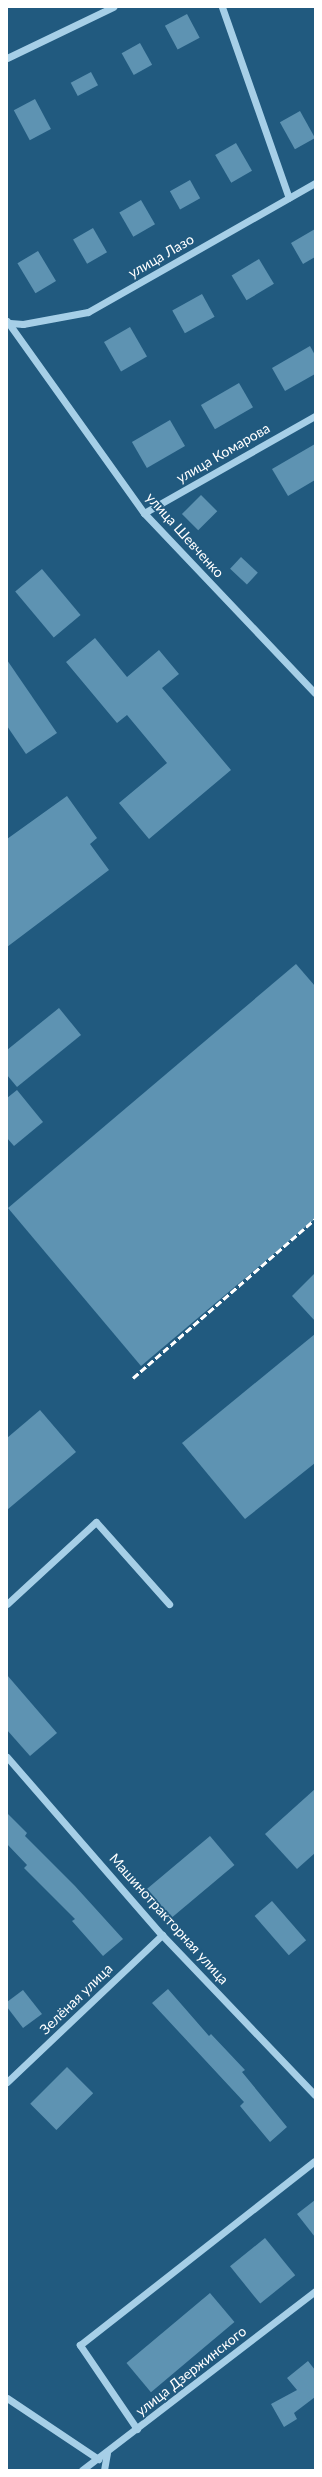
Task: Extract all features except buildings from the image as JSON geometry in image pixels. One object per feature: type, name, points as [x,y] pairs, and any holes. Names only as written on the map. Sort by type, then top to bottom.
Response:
[{"type":"street","points":[[7,58],[113,7]]},
{"type":"street","points":[[222,7],[289,198]]},
{"type":"street","name":"улица Лазо","points":[[9,322],[24,324],[88,312],[315,183]]},
{"type":"street","name":"улица Шевченко","points":[[9,322],[144,513],[315,693]]},
{"type":"street","name":"улица Комарова","points":[[144,513],[315,416]]},
{"type":"street","points":[[7,1604],[96,1522],[169,1604]]},
{"type":"street","name":"Машинотракторная улица","points":[[7,1757],[162,1935],[315,2095]]},
{"type":"street","name":"Зелёная улица","points":[[7,2082],[162,1935]]},
{"type":"street","points":[[137,2429],[80,2345],[315,2161]]},
{"type":"street","name":"улица Дзержинского","points":[[82,2470],[107,2453],[315,2291]]},
{"type":"street","points":[[7,2398],[98,2459]]},
{"type":"street","points":[[104,2470],[107,2453]]},
{"type":"railway","points":[[133,1378],[315,1219]]}]
